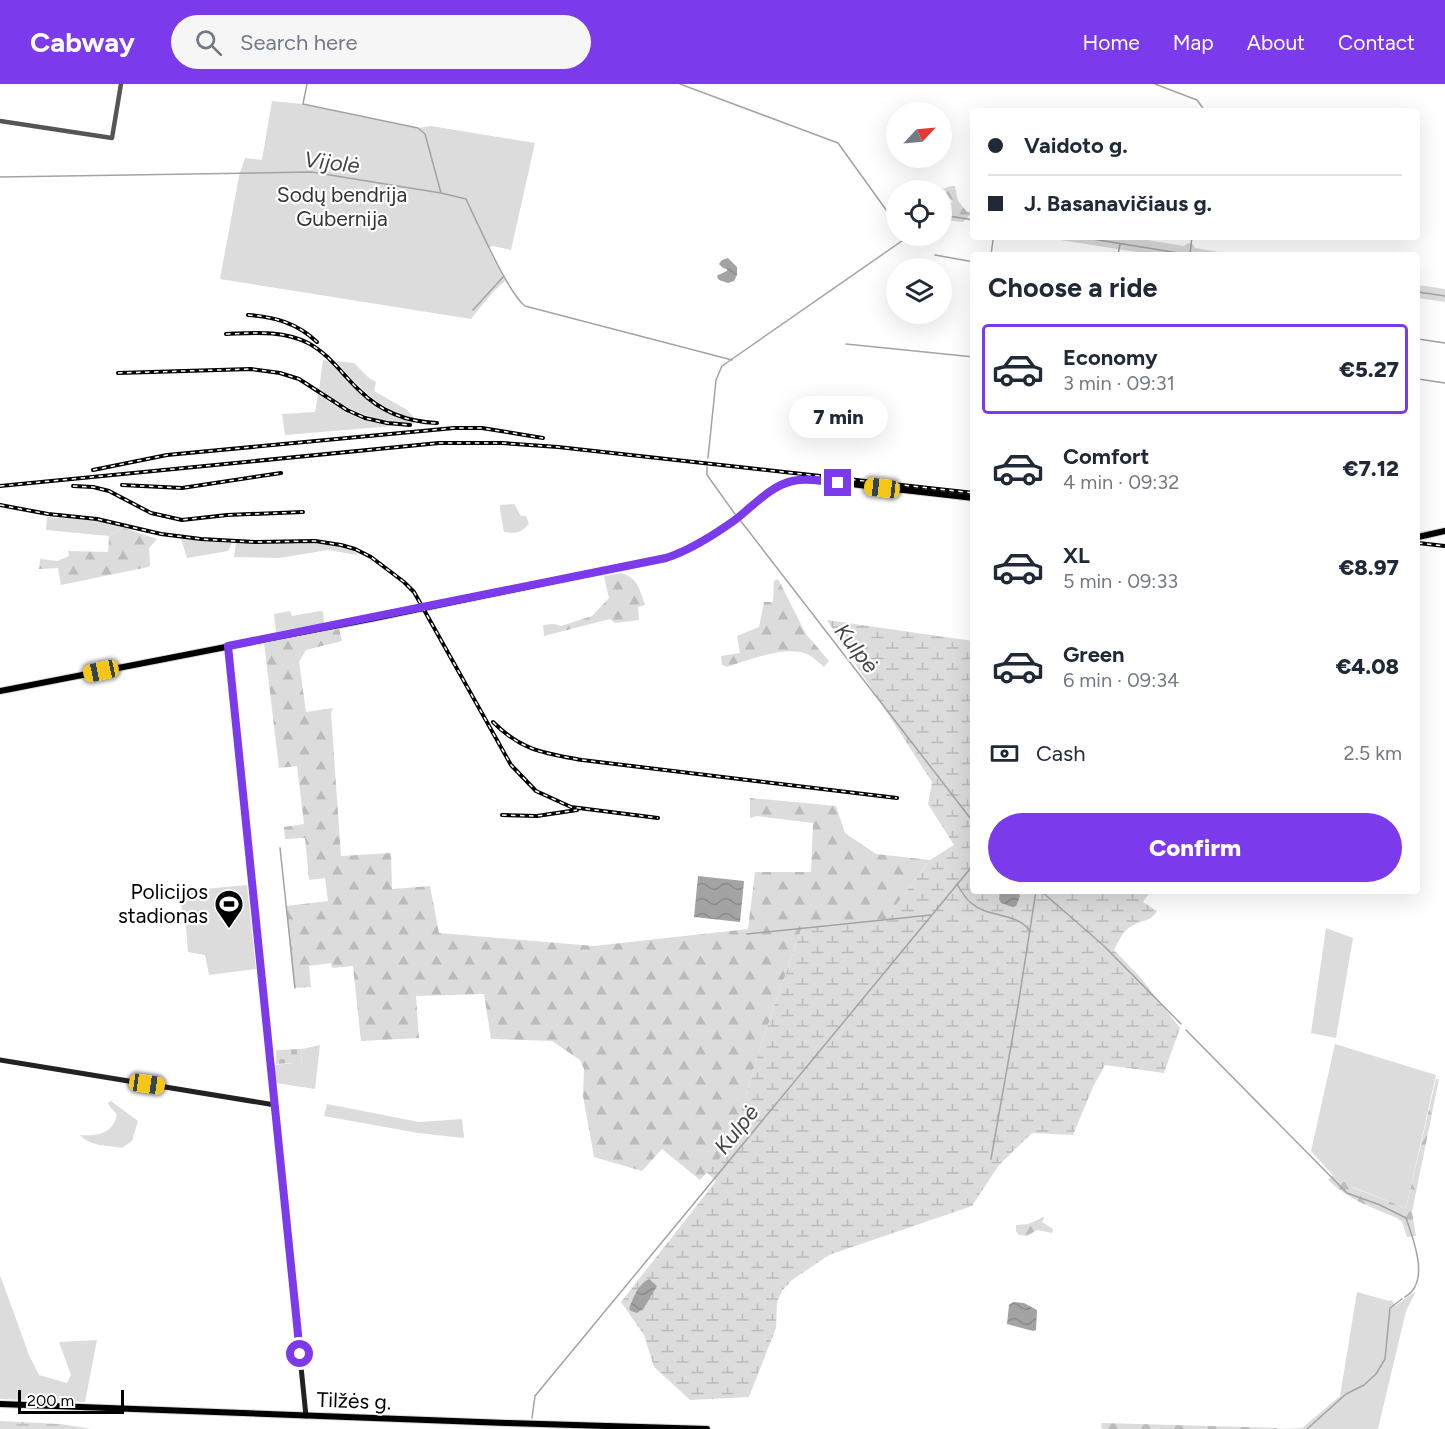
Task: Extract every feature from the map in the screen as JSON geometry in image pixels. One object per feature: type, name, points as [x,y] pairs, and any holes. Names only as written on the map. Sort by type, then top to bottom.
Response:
[{"type":"main road","points":[[0,691],[666,558],[683,553],[732,522],[773,489],[793,481],[807,479],[970,498]]},
{"type":"main road","points":[[1420,537],[1445,531]]},
{"type":"main road","points":[[228,646],[306,1416]]},
{"type":"main road","points":[[0,1060],[275,1105]]},
{"type":"main road","name":"Tilžės g.","points":[[0,1404],[506,1423],[523,1427]]},
{"type":"main road","points":[[536,1429],[545,1424]]},
{"type":"main road","points":[[523,1427],[545,1424],[707,1429]]},
{"type":"street","points":[[0,121],[112,138],[121,84]]},
{"type":"green space","name":"Sodų bendrija Gubernija","points":[[272,101],[303,104],[418,128],[431,126],[535,143],[511,250],[493,246],[488,248],[505,281],[471,319],[220,279],[239,176],[245,158],[262,160]]},
{"type":"green space","points":[[952,186],[955,186],[958,201],[967,212],[970,212],[963,222],[952,221]]},
{"type":"green space","points":[[1061,240],[1147,240],[1184,246],[1188,243],[1193,244],[1195,248],[1218,252],[1136,252]]},
{"type":"green space","points":[[1420,285],[1445,289],[1445,302],[1420,298]]},
{"type":"green space","points":[[323,360],[329,361],[377,407],[414,422],[414,424],[374,418],[353,410],[319,389]]},
{"type":"green space","points":[[336,361],[354,363],[376,382],[374,391],[407,410],[415,419],[391,410],[371,397]]},
{"type":"green space","points":[[318,394],[354,415],[394,426],[285,435],[282,414],[315,412]]},
{"type":"green space","points":[[514,504],[521,516],[526,516],[529,524],[518,532],[504,532],[500,505]]},
{"type":"green space","points":[[47,517],[96,520],[125,528],[109,536],[46,530]]},
{"type":"green space","points":[[125,528],[157,539],[149,548],[150,565],[148,567],[61,585],[58,568],[39,569],[40,559],[58,561],[69,556],[68,551],[108,552],[109,536]]},
{"type":"green space","points":[[181,539],[232,543],[228,551],[187,558]]},
{"type":"green space","points":[[236,542],[330,544],[356,552],[357,555],[328,550],[279,558],[234,557]]},
{"type":"green space","points":[[621,573],[635,581],[642,594],[645,605],[638,607],[639,620],[615,623],[610,619],[544,636],[543,625],[561,626],[592,616],[609,598],[604,576]]},
{"type":"green space","points":[[778,579],[806,634],[829,661],[824,667],[809,655],[790,651],[768,654],[727,667],[722,665],[721,656],[740,653],[737,636],[759,627],[764,602],[773,602],[774,581]]},
{"type":"green space","points":[[290,611],[292,616],[323,612],[324,623],[276,632],[274,614]]},
{"type":"green space","points":[[827,620],[970,641],[970,894],[1149,894],[1143,902],[1157,911],[1152,917],[1129,928],[1121,936],[1114,950],[1140,977],[1180,1028],[1164,1073],[1105,1065],[1073,1135],[1032,1133],[999,1165],[972,1206],[829,1255],[792,1280],[782,1291],[777,1302],[776,1328],[749,1397],[690,1400],[654,1367],[644,1335],[621,1302],[716,1181],[706,1172],[731,1147],[759,1051],[802,927],[886,919],[930,860],[954,845],[928,804],[932,782]]},
{"type":"green space","points":[[339,628],[342,641],[306,650],[299,662],[306,712],[333,708],[331,713],[341,856],[391,853],[392,889],[430,886],[439,933],[594,946],[748,929],[755,872],[811,872],[813,823],[757,816],[750,818],[750,798],[836,806],[845,833],[876,854],[930,860],[886,919],[802,927],[759,1051],[731,1147],[700,1180],[662,1149],[642,1171],[594,1157],[583,1096],[584,1069],[580,1060],[552,1041],[491,1039],[484,994],[416,996],[419,1038],[361,1041],[353,966],[332,968],[331,963],[309,966],[311,987],[294,988],[286,906],[328,901],[325,878],[309,880],[305,838],[285,839],[284,827],[304,824],[297,766],[279,768],[264,642]]},
{"type":"green space","points":[[247,885],[256,969],[209,975],[205,955],[188,952],[185,914],[182,914],[183,891]]},
{"type":"green space","points":[[1326,928],[1353,938],[1336,1038],[1311,1033]]},
{"type":"green space","points":[[1335,1044],[1436,1075],[1406,1208],[1345,1184],[1333,1175],[1311,1151]]},
{"type":"green space","points":[[320,1045],[315,1089],[276,1083],[274,1065],[293,1063],[301,1069],[302,1049]]},
{"type":"green space","points":[[302,1049],[301,1069],[294,1069],[293,1063],[276,1064],[276,1050]]},
{"type":"green space","points":[[1436,1079],[1439,1079],[1412,1212],[1416,1236],[1407,1237],[1402,1222],[1397,1218],[1352,1198],[1328,1180],[1333,1175],[1354,1188],[1406,1208]]},
{"type":"green space","points":[[111,1101],[138,1121],[132,1141],[122,1148],[94,1144],[80,1135],[103,1133],[112,1127],[117,1115],[108,1103]]},
{"type":"green space","points":[[327,1104],[419,1122],[462,1119],[464,1137],[418,1133],[324,1116]]},
{"type":"green space","points":[[1044,1217],[1042,1222],[1053,1229],[1052,1233],[1037,1230],[1027,1236],[1019,1235],[1016,1231],[1016,1225],[1028,1224]]},
{"type":"green space","points":[[0,1275],[29,1355],[39,1375],[67,1383],[71,1375],[59,1342],[97,1340],[85,1402],[0,1399]]},
{"type":"green space","points":[[1416,1291],[1406,1311],[1378,1429],[1277,1429],[1302,1428],[1340,1396],[1357,1292],[1392,1300],[1395,1306]]},
{"type":"green space","points":[[0,1421],[61,1424],[91,1429],[0,1429]]},
{"type":"green space","points":[[1102,1423],[1277,1429],[1104,1429],[1101,1428]]},
{"type":"water","points":[[728,258],[737,267],[737,275],[734,281],[728,283],[717,277],[727,271],[719,264]]},
{"type":"water","points":[[698,876],[744,881],[740,922],[694,917]]},
{"type":"water","points":[[1000,894],[1018,894],[1020,896],[1016,906],[1013,907],[1001,903]]},
{"type":"water","points":[[649,1279],[657,1286],[644,1308],[637,1313],[631,1311],[629,1309],[636,1292]]},
{"type":"water","points":[[1013,1302],[1024,1303],[1037,1310],[1036,1330],[1007,1324],[1009,1305]]},
{"type":"waterway","points":[[307,84],[303,104],[418,128],[425,134],[441,193]]},
{"type":"waterway","points":[[680,84],[838,143],[886,210]]},
{"type":"waterway","points":[[1155,84],[1197,100],[1203,108]]},
{"type":"waterway","name":"Vijolė","points":[[0,177],[311,172],[466,199],[510,287],[525,306],[732,360]]},
{"type":"waterway","name":"Kulpė","points":[[952,217],[970,219]]},
{"type":"waterway","points":[[991,252],[993,240]]},
{"type":"waterway","name":"Kulpė","points":[[1098,240],[1172,252]]},
{"type":"waterway","points":[[1190,252],[1192,240]]},
{"type":"waterway","points":[[1119,252],[1120,244]]},
{"type":"waterway","name":"Kulpė","points":[[708,458],[716,380],[722,366],[895,246]]},
{"type":"waterway","points":[[935,255],[970,261]]},
{"type":"waterway","points":[[473,310],[504,276]]},
{"type":"waterway","name":"Kulpė","points":[[1420,292],[1445,296]]},
{"type":"waterway","points":[[1420,339],[1445,343]]},
{"type":"waterway","points":[[846,344],[970,357]]},
{"type":"waterway","points":[[1420,379],[1445,383]]},
{"type":"waterway","name":"Kulpė","points":[[707,467],[707,475],[735,514]]},
{"type":"waterway","name":"Kulpė","points":[[740,520],[970,818]]},
{"type":"waterway","points":[[280,848],[295,988]]},
{"type":"waterway","name":"Kulpė","points":[[532,1418],[535,1396],[970,869]]},
{"type":"waterway","points":[[957,884],[967,899],[978,908],[1018,921],[1030,931]]},
{"type":"waterway","points":[[991,1159],[1036,894]]},
{"type":"waterway","points":[[1044,894],[1104,946],[1181,1024]]},
{"type":"waterway","points":[[747,934],[931,915]]},
{"type":"waterway","points":[[1186,1030],[1347,1193],[1380,1205],[1406,1218],[1416,1248],[1419,1271],[1413,1290],[1405,1297]]},
{"type":"waterway","points":[[1307,1429],[1346,1394],[1364,1385],[1376,1374],[1385,1359],[1390,1308],[1402,1299]]},
{"type":"railway","points":[[248,315],[285,322],[302,330],[317,342]]},
{"type":"railway","points":[[226,334],[268,333],[288,336],[308,343],[335,365],[367,398],[385,410],[415,421],[437,423]]},
{"type":"railway","points":[[118,373],[251,369],[280,373],[299,379],[347,410],[365,418],[410,425]]},
{"type":"railway","points":[[93,470],[167,455],[454,428],[482,428],[543,438]]},
{"type":"railway","points":[[0,486],[439,443],[502,443],[558,447],[970,493]]},
{"type":"railway","points":[[122,485],[182,488],[281,473]]},
{"type":"railway","points":[[73,486],[109,491],[151,513],[182,520],[227,515],[303,512]]},
{"type":"railway","points":[[0,505],[48,514],[97,519],[161,534],[201,539],[255,542],[315,541],[355,549],[371,557],[414,592],[511,765],[536,791],[571,807],[658,818]]},
{"type":"railway","points":[[1420,543],[1445,546]]},
{"type":"railway","points":[[493,722],[524,745],[568,758],[897,798]]},
{"type":"railway","points":[[502,815],[537,816],[577,810]]},
{"type":"place","name":"Policijos stadionas","points":[[229,930]]},
{"type":"route","points":[[300,1354],[228,646],[666,558],[683,553],[732,522],[773,489],[784,483],[807,479],[838,483]]}]
